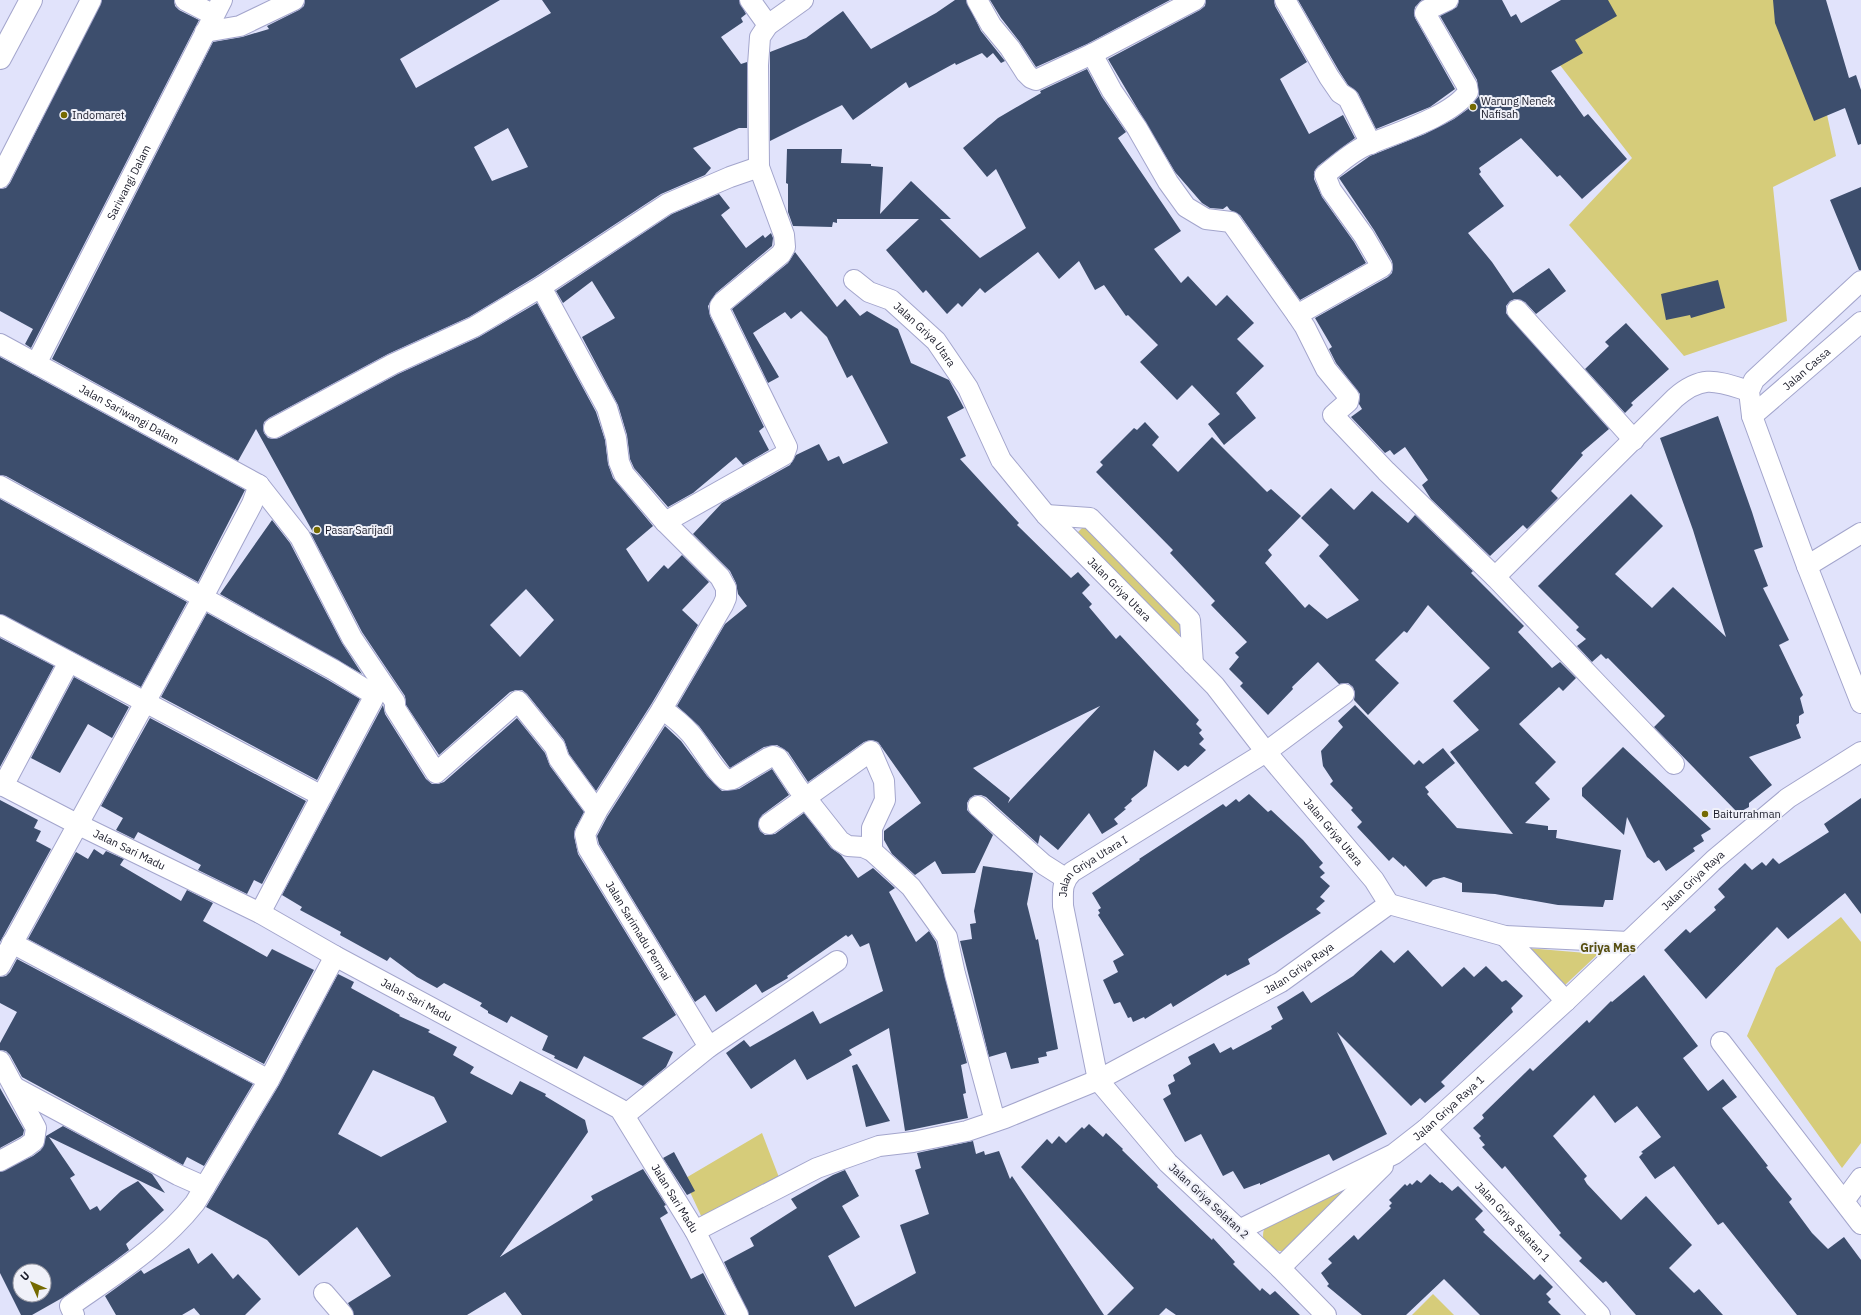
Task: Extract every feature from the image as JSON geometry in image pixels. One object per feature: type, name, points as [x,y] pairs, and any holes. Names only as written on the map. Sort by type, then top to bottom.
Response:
[{"type":"street","points":[[0,58],[31,0]]},
{"type":"street","points":[[0,178],[91,0]]},
{"type":"street","points":[[185,0],[214,16],[240,26],[294,0]]},
{"type":"street","points":[[750,0],[768,26]]},
{"type":"street","points":[[665,522],[787,452],[787,447],[720,311],[720,306],[782,254],[785,246],[784,235],[759,167],[758,65],[760,37],[768,26],[803,0]]},
{"type":"street","points":[[977,0],[991,25],[1031,78],[1036,80],[1044,78],[1092,54],[1195,0]]},
{"type":"street","points":[[1285,0],[1329,77],[1340,93],[1348,98],[1371,144]]},
{"type":"street","points":[[1298,316],[1382,267],[1364,236],[1331,190],[1325,174],[1341,162],[1371,144],[1445,111],[1464,97],[1468,92],[1467,86],[1425,14],[1427,10],[1448,0]]},
{"type":"street","name":"Sariwangi Dalam","points":[[36,364],[214,16]]},
{"type":"street","points":[[1092,54],[1112,91],[1137,128],[1168,182],[1186,207],[1206,219],[1231,222],[1298,316],[1326,369],[1349,397],[1348,402],[1334,415],[1386,471],[1495,577],[1674,764]]},
{"type":"street","points":[[274,428],[393,364],[474,327],[542,287],[667,204],[723,180],[759,167]]},
{"type":"street","name":"Jalan Griya Utara","points":[[854,280],[869,292],[891,300],[936,341],[968,388],[1001,460],[1046,515],[1215,686],[1266,752],[1374,880],[1389,904]]},
{"type":"street","points":[[1861,281],[1754,380],[1749,391],[1752,416],[1807,566],[1861,703]]},
{"type":"street","name":"Jalan Sarimadu Permai","points":[[542,287],[607,408],[616,438],[619,462],[624,474],[665,522],[720,577],[726,588],[726,598],[662,709],[597,811],[585,834],[588,848],[709,1047]]},
{"type":"street","points":[[1517,310],[1634,440]]},
{"type":"street","name":"Jalan Cassa","points":[[1752,416],[1861,322]]},
{"type":"street","name":"Jalan Sariwangi Dalam","points":[[0,344],[259,485]]},
{"type":"street","points":[[1495,577],[1634,440],[1674,398],[1688,386],[1701,382],[1712,381],[1749,391]]},
{"type":"street","points":[[0,966],[203,597],[252,504],[259,485]]},
{"type":"street","points":[[259,485],[300,537],[352,638],[395,702],[395,708],[436,773],[518,701],[556,747],[559,759],[597,811]]},
{"type":"street","points":[[0,486],[334,670],[368,691],[374,697],[260,913]]},
{"type":"street","points":[[1046,515],[1090,518],[1179,608],[1190,620],[1193,664]]},
{"type":"street","points":[[1807,566],[1861,533]]},
{"type":"street","points":[[0,625],[322,796]]},
{"type":"street","points":[[2,785],[69,662]]},
{"type":"street","name":"Jalan Griya Utara I","points":[[1098,1080],[1063,906],[1062,885],[1065,878],[1072,872],[1266,752],[1344,694]]},
{"type":"street","points":[[662,709],[678,720],[691,734],[718,774],[726,780],[733,780],[773,756],[778,758],[805,797],[840,841],[848,846],[864,848],[872,851],[911,887],[947,938],[955,974],[995,1122]]},
{"type":"street","points":[[769,824],[871,751],[884,781],[885,800],[872,828],[872,851]]},
{"type":"street","name":"Jalan Griya Raya","points":[[1629,942],[1714,860],[1788,798],[1861,752]]},
{"type":"street","name":"Jalan Sari Madu","points":[[2,785],[77,824],[260,913],[335,956],[610,1103],[625,1115],[695,1231],[738,1315]]},
{"type":"street","points":[[978,806],[1043,864],[1065,878]]},
{"type":"street","points":[[1389,904],[1505,936],[1629,942]]},
{"type":"street","name":"Jalan Griya Raya","points":[[695,1231],[817,1168],[879,1146],[913,1142],[967,1131],[995,1122],[1098,1080],[1281,982],[1389,904]]},
{"type":"street","points":[[1505,936],[1566,1001]]},
{"type":"street","name":"Jalan Griya Raya 1","points":[[1239,1230],[1394,1154],[1426,1129],[1629,942]]},
{"type":"street","points":[[12,943],[269,1080]]},
{"type":"street","points":[[74,1315],[70,1306],[134,1261],[182,1220],[206,1187],[269,1080],[335,956]]},
{"type":"street","points":[[625,1115],[709,1047],[838,961]]},
{"type":"street","points":[[1721,1042],[1861,1224]]},
{"type":"street","points":[[0,1061],[16,1088],[36,1128],[34,1141],[0,1161]]},
{"type":"street","name":"Jalan Griya Selatan 2","points":[[1098,1080],[1168,1163],[1280,1268],[1326,1315]]},
{"type":"street","points":[[16,1088],[178,1175],[206,1187]]},
{"type":"street","name":"Jalan Griya Selatan 1","points":[[1426,1129],[1600,1315]]},
{"type":"street","points":[[1280,1268],[1394,1154]]},
{"type":"street","points":[[1844,1201],[1861,1178]]},
{"type":"street","points":[[324,1293],[343,1315]]},
{"type":"shaded area","points":[[1577,0],[1802,0],[1836,156],[1773,187],[1787,321],[1684,356],[1569,225],[1632,158],[1532,29]]},
{"type":"shaded area","points":[[1085,525],[1186,628],[1176,637],[1075,535]]},
{"type":"shaded area","points":[[1841,917],[1861,942],[1861,1143],[1842,1168],[1747,1036],[1776,968]]},
{"type":"shaded area","points":[[1527,948],[1598,954],[1564,986]]},
{"type":"shaded area","points":[[762,1133],[780,1180],[703,1220],[684,1179]]},
{"type":"shaded area","points":[[1351,1185],[1285,1251],[1273,1250],[1266,1244],[1263,1234],[1267,1223]]},
{"type":"shaded area","points":[[1433,1294],[1454,1315],[1412,1315]]},
{"type":"building","points":[[102,0],[174,0],[175,6],[179,10],[199,20],[31,348],[25,344],[33,329],[0,311],[0,189],[6,188],[10,183]]},
{"type":"building","points":[[305,0],[500,0],[400,59],[416,88],[551,13],[542,0],[739,0],[746,14],[741,18],[743,22],[721,37],[741,64],[747,62],[747,128],[739,128],[693,148],[711,168],[705,175],[661,194],[535,277],[469,317],[388,354],[269,418],[264,422],[263,427],[264,433],[268,438],[279,438],[398,374],[479,337],[537,303],[596,412],[605,440],[608,464],[613,478],[653,526],[626,549],[648,582],[664,565],[668,569],[682,555],[709,582],[682,610],[698,625],[652,703],[596,791],[569,754],[564,740],[527,694],[522,690],[510,692],[439,755],[406,705],[405,696],[362,632],[310,532],[314,534],[256,429],[238,461],[52,359],[213,42],[242,37],[269,29],[267,26],[304,6]],"holes":[[[508,128],[528,167],[492,181],[474,147]],[[526,589],[554,620],[520,657],[490,625]]]},
{"type":"building","points":[[955,0],[966,0],[981,31],[1005,61],[1001,63],[993,53],[987,58],[982,53],[956,65],[955,63],[909,88],[906,82],[853,120],[842,105],[770,141],[770,52],[806,38],[843,11],[871,49],[936,13]]},
{"type":"building","points":[[990,0],[1170,0],[1087,44],[1036,67]]},
{"type":"building","points":[[1206,0],[1274,0],[1275,6],[1307,62],[1280,79],[1309,134],[1343,115],[1355,138],[1318,166],[1314,172],[1314,179],[1322,197],[1354,242],[1366,263],[1300,300],[1240,215],[1230,210],[1227,206],[1223,209],[1210,208],[1202,203],[1175,172],[1108,59],[1200,10],[1205,6]]},
{"type":"building","points":[[1298,0],[1422,0],[1415,7],[1415,18],[1455,89],[1430,107],[1376,129],[1358,93],[1348,85]]},
{"type":"building","points":[[1459,0],[1502,0],[1511,17],[1516,14],[1521,23],[1561,0],[1608,0],[1617,16],[1575,40],[1583,53],[1551,71],[1584,117],[1588,114],[1627,159],[1582,199],[1560,175],[1557,177],[1521,138],[1479,168],[1481,172],[1479,174],[1504,206],[1468,233],[1492,262],[1513,293],[1549,268],[1566,291],[1536,314],[1525,302],[1515,299],[1510,301],[1506,306],[1506,313],[1609,429],[1581,453],[1583,455],[1551,491],[1558,498],[1527,529],[1523,525],[1490,556],[1431,499],[1422,485],[1428,480],[1405,447],[1394,455],[1390,450],[1385,453],[1351,417],[1362,409],[1359,404],[1360,394],[1336,363],[1329,349],[1332,347],[1315,318],[1388,277],[1392,273],[1392,261],[1374,230],[1339,178],[1370,156],[1425,134],[1454,119],[1468,109],[1479,96],[1477,80],[1440,16],[1457,7]]},
{"type":"building","points":[[1773,0],[1826,0],[1849,78],[1856,75],[1861,90],[1861,144],[1858,145],[1845,108],[1814,121],[1775,23]]},
{"type":"building","points":[[1087,69],[1102,97],[1126,132],[1118,138],[1181,231],[1154,249],[1181,283],[1188,276],[1216,306],[1227,295],[1254,323],[1237,339],[1264,366],[1236,393],[1256,418],[1224,445],[1208,424],[1220,414],[1192,385],[1177,400],[1140,362],[1158,345],[1128,315],[1126,316],[1104,285],[1095,290],[1079,261],[1059,279],[1038,252],[985,293],[980,288],[962,307],[958,303],[947,314],[926,290],[923,293],[886,250],[919,219],[837,219],[837,223],[833,222],[832,227],[793,226],[788,212],[788,184],[786,183],[787,149],[842,149],[841,163],[871,164],[871,166],[883,167],[880,214],[911,181],[951,219],[940,219],[980,258],[1026,228],[996,169],[987,177],[963,148],[998,118],[1041,93],[1040,91]]},
{"type":"building","points":[[1861,187],[1861,270],[1859,270],[1830,200]]},
{"type":"building","points":[[719,194],[730,208],[721,215],[746,248],[763,235],[765,238],[771,233],[773,238],[772,246],[716,293],[708,306],[710,316],[764,427],[759,431],[769,450],[743,465],[736,457],[693,493],[668,507],[634,468],[630,459],[627,435],[618,405],[582,337],[615,318],[592,281],[563,303],[556,291],[672,214]]},
{"type":"building","points":[[795,252],[837,307],[845,299],[860,316],[867,311],[898,329],[911,363],[949,380],[964,408],[947,417],[966,456],[960,459],[1019,523],[1017,525],[1071,578],[1078,572],[1090,585],[1082,593],[1092,604],[1089,607],[1116,639],[1120,635],[1199,720],[1196,724],[1202,730],[1199,733],[1204,739],[1199,744],[1206,750],[1188,767],[1185,765],[1178,771],[1154,750],[1147,786],[1131,799],[1132,801],[1124,808],[1126,809],[1114,819],[1118,824],[1102,834],[1089,813],[1058,850],[1040,835],[1038,844],[986,797],[975,795],[970,798],[967,803],[967,810],[993,835],[975,873],[942,874],[935,861],[915,875],[892,854],[884,840],[884,831],[921,803],[878,742],[871,740],[864,742],[808,782],[788,752],[777,745],[764,747],[730,768],[699,726],[677,706],[725,624],[747,606],[738,594],[736,583],[730,571],[693,534],[722,503],[790,465],[796,455],[819,444],[828,461],[839,456],[843,464],[888,443],[852,375],[847,378],[827,337],[801,311],[791,319],[785,312],[753,333],[779,377],[768,383],[732,309],[788,263]],"holes":[[[1100,706],[1008,803],[1010,798],[973,768]]]},
{"type":"building","points":[[1718,280],[1725,308],[1691,318],[1690,315],[1666,320],[1661,294]]},
{"type":"building","points":[[1626,323],[1669,369],[1631,403],[1633,405],[1625,413],[1585,369],[1609,346],[1605,342]]},
{"type":"building","points":[[0,357],[245,490],[198,582],[6,476],[0,475]]},
{"type":"building","points":[[1718,416],[1763,547],[1754,550],[1768,586],[1763,588],[1789,640],[1779,645],[1803,695],[1800,698],[1804,713],[1799,716],[1799,723],[1796,725],[1801,738],[1749,757],[1772,785],[1749,803],[1749,807],[1738,813],[1654,727],[1665,716],[1608,658],[1606,659],[1601,654],[1592,662],[1577,646],[1586,639],[1576,630],[1579,627],[1538,586],[1631,494],[1663,526],[1615,574],[1652,608],[1673,587],[1726,637],[1693,530],[1660,438]]},
{"type":"building","points":[[1145,422],[1159,437],[1152,445],[1178,472],[1212,437],[1267,492],[1271,489],[1301,516],[1268,550],[1272,555],[1265,563],[1305,608],[1309,604],[1327,619],[1359,600],[1319,556],[1329,545],[1301,518],[1331,488],[1354,510],[1372,491],[1408,523],[1415,515],[1473,571],[1471,573],[1524,626],[1518,632],[1552,668],[1560,662],[1576,678],[1563,691],[1559,687],[1519,724],[1556,762],[1535,783],[1550,799],[1525,823],[1548,826],[1548,830],[1557,830],[1556,838],[1621,850],[1613,900],[1605,900],[1603,907],[1558,905],[1495,894],[1462,892],[1462,883],[1444,877],[1433,880],[1426,887],[1405,865],[1404,867],[1393,857],[1389,861],[1357,827],[1362,822],[1351,810],[1353,808],[1330,784],[1333,781],[1323,766],[1321,751],[1343,727],[1338,721],[1355,705],[1414,765],[1419,760],[1423,764],[1443,748],[1455,763],[1425,787],[1429,792],[1427,794],[1457,828],[1513,834],[1450,752],[1479,730],[1453,701],[1490,668],[1428,605],[1407,633],[1404,631],[1375,660],[1399,683],[1368,715],[1354,700],[1355,693],[1353,687],[1348,683],[1339,684],[1318,662],[1292,687],[1293,689],[1268,715],[1240,686],[1243,683],[1229,669],[1239,657],[1235,653],[1247,642],[1211,605],[1215,601],[1170,553],[1173,550],[1096,472],[1103,465],[1100,462],[1134,428],[1137,430]]},
{"type":"building","points":[[0,499],[187,602],[141,687],[0,614]]},
{"type":"building","points":[[272,520],[290,543],[342,643],[362,674],[220,594]]},
{"type":"building","points":[[207,613],[360,699],[317,780],[161,697]]},
{"type":"building","points":[[0,638],[54,666],[0,767]]},
{"type":"building","points":[[74,677],[129,707],[112,738],[88,724],[60,773],[31,758]]},
{"type":"building","points":[[383,705],[385,714],[426,779],[432,784],[444,782],[517,718],[545,753],[550,766],[584,812],[575,829],[574,836],[578,854],[676,1015],[642,1038],[673,1052],[666,1067],[643,1086],[584,1056],[577,1069],[554,1058],[555,1056],[542,1050],[548,1036],[511,1016],[507,1023],[488,1013],[488,1011],[480,1006],[482,1003],[444,983],[437,988],[417,977],[390,957],[387,961],[340,935],[341,932],[300,910],[302,907],[282,895]]},
{"type":"building","points":[[150,718],[306,801],[262,884],[254,880],[247,894],[198,870],[201,865],[138,832],[134,839],[116,830],[123,818],[101,806]]},
{"type":"building","points":[[665,726],[681,741],[707,776],[722,791],[739,789],[772,769],[789,795],[762,815],[758,825],[760,831],[765,835],[775,834],[804,813],[831,848],[841,855],[858,878],[873,868],[895,888],[889,892],[916,942],[929,931],[936,942],[967,1063],[961,1065],[966,1093],[963,1094],[968,1118],[905,1131],[889,1028],[849,1050],[852,1055],[807,1080],[795,1059],[751,1089],[726,1053],[744,1040],[750,1047],[813,1011],[820,1024],[883,991],[869,943],[860,947],[852,934],[848,937],[846,935],[787,976],[788,978],[762,993],[756,984],[716,1012],[705,995],[695,1002],[599,844],[597,836],[607,817]]},
{"type":"building","points":[[1623,747],[1711,829],[1701,835],[1704,841],[1693,848],[1695,851],[1666,871],[1659,860],[1654,863],[1647,857],[1627,817],[1624,835],[1582,796],[1582,788]]},
{"type":"building","points":[[1249,794],[1268,812],[1271,810],[1303,840],[1323,863],[1319,867],[1325,873],[1320,877],[1330,886],[1320,897],[1325,901],[1316,909],[1321,913],[1248,959],[1250,964],[1227,976],[1226,974],[1173,1007],[1171,1003],[1145,1019],[1144,1017],[1133,1022],[1131,1017],[1128,1018],[1120,1002],[1114,1004],[1103,980],[1118,972],[1113,961],[1124,955],[1098,915],[1100,913],[1098,910],[1101,908],[1092,893],[1140,860],[1139,859],[1223,804],[1226,807],[1236,799],[1239,802]]},
{"type":"building","points":[[1861,798],[1861,914],[1845,893],[1788,939],[1777,927],[1706,999],[1664,950],[1686,929],[1690,933],[1716,910],[1714,907],[1725,897],[1718,889],[1745,863],[1752,870],[1762,862],[1766,866],[1773,858],[1779,864],[1829,832],[1824,824]]},
{"type":"building","points":[[0,800],[38,820],[34,828],[41,831],[36,841],[51,849],[0,942]]},
{"type":"building","points":[[94,849],[103,855],[106,851],[124,859],[120,865],[181,901],[187,890],[213,903],[203,921],[267,957],[272,949],[314,970],[264,1064],[28,939],[76,852],[88,859]]},
{"type":"building","points":[[983,866],[1033,873],[1027,904],[1036,940],[1038,939],[1058,1049],[1046,1052],[1047,1056],[1038,1058],[1039,1063],[1011,1069],[1006,1052],[989,1057],[960,941],[972,939],[970,924],[976,923],[974,911]]},
{"type":"building","points":[[1381,950],[1394,963],[1408,950],[1442,987],[1464,967],[1474,977],[1486,966],[1502,982],[1506,980],[1523,996],[1511,1008],[1513,1012],[1441,1082],[1445,1086],[1425,1103],[1420,1098],[1411,1106],[1337,1032],[1387,1134],[1333,1161],[1329,1154],[1260,1185],[1260,1183],[1244,1189],[1233,1171],[1223,1176],[1201,1134],[1185,1142],[1163,1099],[1171,1094],[1168,1085],[1175,1081],[1173,1075],[1191,1064],[1188,1057],[1214,1043],[1220,1053],[1231,1047],[1233,1050],[1272,1029],[1271,1026],[1283,1019],[1277,1007],[1303,991],[1311,1003],[1353,976]]},
{"type":"building","points":[[17,959],[253,1084],[204,1166],[187,1157],[183,1165],[22,1077],[10,1055],[6,1051],[0,1050],[0,1043],[17,1012],[0,1003],[0,977],[6,976],[10,972]]},
{"type":"building","points":[[338,974],[354,982],[351,988],[400,1015],[399,1016],[430,1030],[428,1032],[457,1047],[453,1055],[474,1067],[470,1073],[512,1095],[520,1081],[546,1094],[545,1096],[585,1120],[588,1132],[500,1257],[593,1200],[591,1196],[643,1169],[666,1205],[664,1206],[668,1213],[660,1218],[691,1279],[703,1273],[725,1315],[522,1315],[505,1292],[467,1315],[354,1315],[348,1303],[391,1276],[357,1227],[299,1276],[267,1240],[206,1207],[279,1085]],"holes":[[[373,1070],[434,1097],[447,1122],[381,1157],[338,1134]]]},
{"type":"building","points":[[1644,975],[1698,1046],[1683,1058],[1708,1091],[1723,1079],[1737,1097],[1722,1108],[1792,1199],[1789,1202],[1812,1233],[1828,1249],[1844,1237],[1861,1260],[1861,1315],[1797,1315],[1723,1222],[1718,1225],[1674,1166],[1655,1179],[1639,1157],[1643,1153],[1641,1152],[1661,1137],[1637,1106],[1615,1123],[1594,1095],[1553,1136],[1587,1176],[1584,1179],[1587,1184],[1621,1220],[1646,1196],[1692,1245],[1669,1268],[1694,1293],[1699,1289],[1723,1315],[1636,1315],[1606,1281],[1603,1283],[1579,1261],[1582,1258],[1559,1235],[1561,1233],[1505,1166],[1502,1169],[1482,1147],[1485,1145],[1479,1138],[1481,1136],[1473,1128],[1484,1118],[1482,1115],[1530,1068],[1533,1071],[1587,1020],[1589,1023],[1611,1001],[1612,1002]]},
{"type":"building","points":[[857,1064],[890,1121],[866,1127],[852,1066]]},
{"type":"building","points":[[0,1088],[24,1130],[23,1135],[0,1148]]},
{"type":"building","points":[[1089,1124],[1103,1137],[1106,1133],[1123,1149],[1122,1150],[1158,1185],[1157,1187],[1212,1240],[1213,1238],[1235,1262],[1233,1264],[1260,1291],[1262,1288],[1270,1295],[1275,1291],[1300,1315],[1176,1315],[1166,1308],[1159,1315],[1107,1315],[1134,1288],[1021,1167],[1047,1139],[1052,1144],[1059,1136],[1066,1143],[1082,1127],[1084,1129]]},
{"type":"building","points":[[63,1126],[152,1174],[165,1193],[49,1137],[75,1175],[70,1178],[90,1210],[97,1206],[100,1211],[121,1191],[138,1181],[164,1210],[126,1244],[129,1250],[113,1262],[62,1298],[32,1315],[21,1315],[15,1303],[52,1303],[52,1263],[12,1263],[12,1297],[0,1273],[0,1172],[33,1156],[41,1150],[46,1136]]},
{"type":"building","points":[[973,1141],[976,1154],[984,1151],[985,1155],[999,1151],[1010,1179],[1012,1176],[1104,1315],[749,1315],[724,1262],[754,1246],[750,1238],[797,1208],[791,1199],[833,1175],[845,1170],[859,1196],[842,1206],[860,1237],[828,1256],[855,1307],[916,1273],[900,1225],[929,1214],[915,1170],[921,1168],[917,1153]]},
{"type":"building","points":[[674,1152],[695,1191],[687,1195],[663,1158]]},
{"type":"building","points":[[1430,1174],[1452,1191],[1458,1186],[1483,1211],[1475,1219],[1485,1230],[1483,1232],[1534,1280],[1540,1274],[1553,1287],[1546,1294],[1551,1299],[1548,1302],[1561,1315],[1480,1315],[1444,1279],[1406,1315],[1362,1315],[1327,1286],[1329,1284],[1321,1273],[1332,1263],[1328,1259],[1354,1235],[1358,1240],[1391,1208],[1389,1206],[1392,1203],[1389,1200],[1405,1184],[1407,1186],[1410,1183],[1412,1185],[1417,1180],[1421,1183]]},
{"type":"building","points":[[189,1248],[198,1264],[212,1253],[233,1279],[238,1274],[261,1299],[245,1315],[200,1315],[194,1308],[182,1315],[116,1315],[105,1296],[141,1270],[144,1274]]},
{"type":"place","name":"Warung Nenek Nafisah","points":[[1473,107]]},
{"type":"place","name":"Indomaret","points":[[64,115]]},
{"type":"place","name":"Pasar Sarijadi","points":[[317,530]]},
{"type":"place","name":"Baiturrahman","points":[[1705,814]]},
{"type":"district","name":"Griya Mas","points":[[1608,948]]}]
